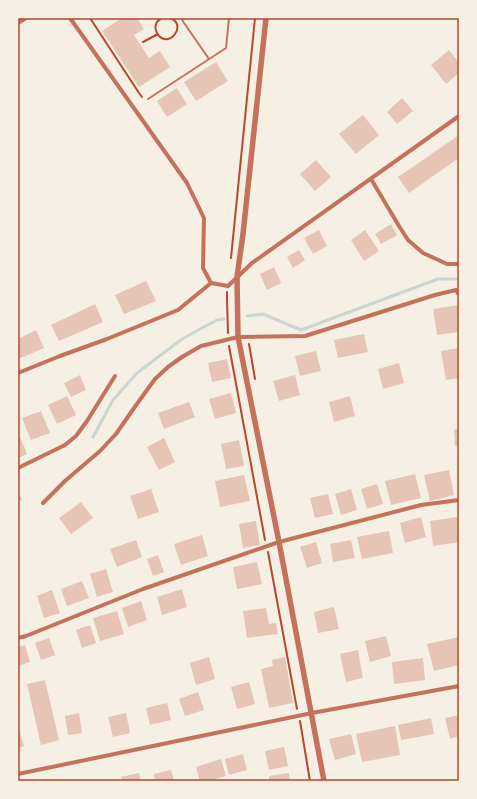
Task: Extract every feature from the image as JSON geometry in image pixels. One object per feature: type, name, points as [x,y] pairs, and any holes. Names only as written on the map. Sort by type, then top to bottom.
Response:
[{"type":"street","points":[[18,23],[26,18]]},
{"type":"street","points":[[70,18],[188,183],[204,218],[203,268],[211,283]]},
{"type":"street","points":[[266,18],[237,277],[238,336],[324,781]]},
{"type":"street","points":[[18,373],[178,310],[211,283],[228,286],[252,263],[459,116]]},
{"type":"street","points":[[371,179],[408,240],[423,253],[447,264],[459,264]]},
{"type":"street","points":[[43,503],[65,481],[100,451],[116,434],[155,379],[168,367],[201,346],[238,336],[304,336],[435,295],[456,290],[459,295]]},
{"type":"street","points":[[18,468],[65,445],[76,436],[87,421],[114,376]]},
{"type":"street","points":[[18,638],[143,588],[279,542],[421,506],[459,500]]},
{"type":"street","points":[[18,774],[312,713],[459,686]]},
{"type":"lane","points":[[185,18],[182,20],[209,59]]},
{"type":"lane","points":[[148,99],[226,48],[228,18]]},
{"type":"path","points":[[90,18],[139,93],[144,99],[148,99]]},
{"type":"path","points":[[154,18],[158,21]]},
{"type":"path","points":[[163,18],[158,21],[156,25],[156,32],[160,37],[166,39],[173,37],[177,31],[177,25],[173,19],[170,18]]},
{"type":"path","points":[[143,42],[158,34]]},
{"type":"building","points":[[122,18],[137,18],[144,29],[134,35],[149,58],[160,51],[170,67],[139,87],[102,31]]},
{"type":"building","points":[[449,50],[459,63],[459,73],[446,84],[431,65]]},
{"type":"building","points":[[216,62],[228,81],[196,101],[184,82]]},
{"type":"building","points":[[177,88],[187,104],[167,117],[157,101]]},
{"type":"building","points":[[402,98],[413,111],[397,124],[387,112]]},
{"type":"building","points":[[363,115],[379,135],[356,154],[339,134]]},
{"type":"building","points":[[459,135],[459,158],[409,193],[398,177]]},
{"type":"building","points":[[316,160],[331,177],[315,191],[300,174]]},
{"type":"building","points":[[391,224],[397,235],[381,244],[375,234]]},
{"type":"building","points":[[319,230],[327,246],[313,254],[304,238]]},
{"type":"building","points":[[365,230],[379,251],[364,261],[351,240]]},
{"type":"building","points":[[299,250],[305,260],[293,268],[287,257]]},
{"type":"building","points":[[274,267],[281,283],[267,290],[260,274]]},
{"type":"building","points":[[146,281],[156,301],[124,314],[115,295]]},
{"type":"building","points":[[95,304],[103,322],[59,341],[51,325]]},
{"type":"building","points":[[459,305],[459,332],[437,335],[433,309]]},
{"type":"building","points":[[36,330],[44,348],[18,359],[18,339]]},
{"type":"building","points":[[364,334],[368,352],[338,358],[334,340]]},
{"type":"building","points":[[459,348],[459,378],[446,380],[441,351]]},
{"type":"building","points":[[316,351],[321,371],[300,376],[295,356]]},
{"type":"building","points":[[227,359],[231,378],[212,382],[208,363]]},
{"type":"building","points":[[399,363],[404,383],[383,389],[378,369]]},
{"type":"building","points":[[80,375],[86,390],[71,397],[64,383]]},
{"type":"building","points":[[295,375],[300,395],[279,401],[273,381]]},
{"type":"building","points":[[231,393],[236,413],[215,419],[209,399]]},
{"type":"building","points":[[67,396],[76,415],[57,424],[48,405]]},
{"type":"building","points":[[350,396],[355,416],[334,422],[329,402]]},
{"type":"building","points":[[189,402],[195,417],[164,429],[158,413]]},
{"type":"building","points":[[41,411],[50,433],[31,440],[22,418]]},
{"type":"building","points":[[459,429],[459,446],[455,446],[454,430]]},
{"type":"building","points":[[20,437],[27,454],[18,458],[18,438]]},
{"type":"building","points":[[164,438],[175,462],[159,470],[147,447]]},
{"type":"building","points":[[239,440],[244,466],[226,469],[221,444]]},
{"type":"building","points":[[449,470],[454,495],[430,501],[424,475]]},
{"type":"building","points":[[415,474],[421,498],[391,505],[385,481]]},
{"type":"building","points":[[244,475],[250,501],[220,507],[215,481]]},
{"type":"building","points":[[377,484],[383,504],[367,509],[361,489]]},
{"type":"building","points":[[151,489],[159,512],[138,519],[130,496]]},
{"type":"building","points":[[351,489],[357,510],[341,515],[335,494]]},
{"type":"building","points":[[18,491],[22,500],[18,501]]},
{"type":"building","points":[[328,494],[333,514],[315,518],[310,498]]},
{"type":"building","points":[[81,502],[93,518],[71,534],[59,518]]},
{"type":"building","points":[[421,517],[426,537],[405,543],[400,523]]},
{"type":"building","points":[[457,517],[459,542],[433,546],[430,521]]},
{"type":"building","points":[[256,521],[260,545],[243,548],[239,524]]},
{"type":"building","points":[[389,531],[393,553],[362,559],[357,537]]},
{"type":"building","points":[[202,535],[208,556],[181,565],[174,544]]},
{"type":"building","points":[[136,540],[142,557],[117,567],[110,549]]},
{"type":"building","points":[[351,540],[355,558],[333,562],[330,544]]},
{"type":"building","points":[[316,542],[322,563],[307,568],[300,547]]},
{"type":"building","points":[[158,555],[164,572],[153,576],[147,559]]},
{"type":"building","points":[[257,562],[262,584],[237,589],[233,567]]},
{"type":"building","points":[[106,569],[113,592],[97,597],[90,574]]},
{"type":"building","points":[[82,581],[89,598],[67,606],[61,589]]},
{"type":"building","points":[[182,589],[187,607],[162,615],[157,597]]},
{"type":"building","points":[[52,590],[60,613],[44,618],[37,596]]},
{"type":"building","points":[[141,601],[147,620],[128,627],[122,608]]},
{"type":"building","points":[[334,607],[339,629],[318,633],[314,612]]},
{"type":"building","points":[[266,608],[269,624],[276,623],[278,634],[247,638],[243,611]]},
{"type":"building","points":[[117,611],[124,634],[100,641],[93,618]]},
{"type":"building","points":[[90,625],[96,643],[82,648],[76,630]]},
{"type":"building","points":[[386,636],[391,656],[370,662],[365,641]]},
{"type":"building","points":[[459,637],[459,665],[434,671],[427,644]]},
{"type":"building","points":[[49,638],[55,655],[41,660],[35,643]]},
{"type":"building","points":[[25,645],[30,662],[18,666],[18,647]]},
{"type":"building","points":[[358,650],[363,678],[346,682],[340,654]]},
{"type":"building","points":[[209,657],[215,679],[196,685],[190,663]]},
{"type":"building","points":[[285,657],[293,703],[269,708],[261,669],[273,666],[272,660]]},
{"type":"building","points":[[423,658],[425,680],[394,684],[392,662]]},
{"type":"building","points":[[45,680],[59,740],[41,745],[27,684]]},
{"type":"building","points":[[249,682],[255,704],[237,709],[231,687]]},
{"type":"building","points":[[198,692],[204,710],[185,716],[179,699]]},
{"type":"building","points":[[167,703],[171,720],[150,725],[146,708]]},
{"type":"building","points":[[79,713],[82,733],[68,735],[65,716]]},
{"type":"building","points":[[126,713],[130,733],[113,737],[108,717]]},
{"type":"building","points":[[459,715],[459,736],[450,739],[445,718]]},
{"type":"building","points":[[431,718],[434,734],[401,740],[398,725]]},
{"type":"building","points":[[18,726],[24,746],[18,748]]},
{"type":"building","points":[[395,726],[400,755],[362,762],[356,734]]},
{"type":"building","points":[[351,734],[356,754],[335,760],[329,739]]},
{"type":"building","points":[[284,747],[288,766],[269,770],[265,751]]},
{"type":"building","points":[[243,754],[247,770],[229,775],[225,759]]},
{"type":"building","points":[[221,759],[226,776],[208,781],[200,781],[196,767]]},
{"type":"building","points":[[171,770],[174,781],[155,781],[154,774]]},
{"type":"building","points":[[139,773],[141,781],[122,781],[121,777]]},
{"type":"building","points":[[289,773],[290,781],[269,781],[269,776]]},
{"type":"waterway","points":[[247,316],[263,314],[301,330],[438,279],[459,279]]},
{"type":"waterway","points":[[93,437],[113,400],[137,373],[182,339],[217,320],[224,319]]}]
